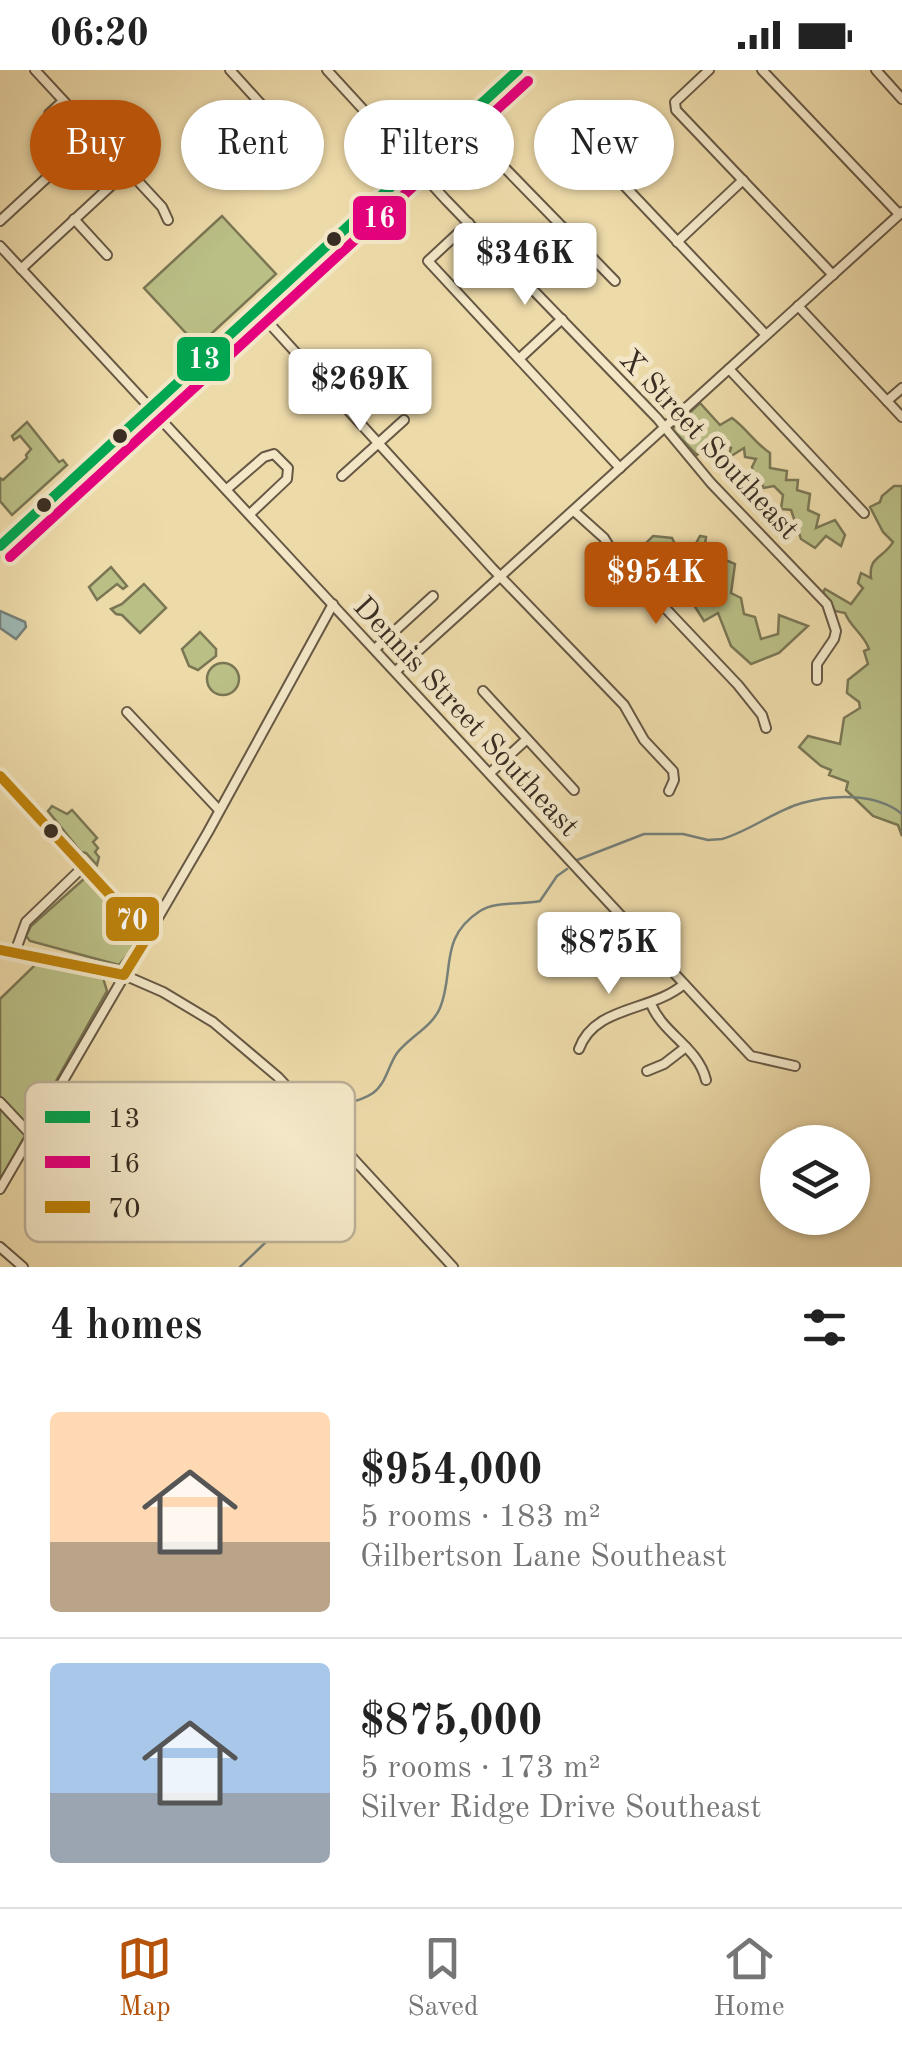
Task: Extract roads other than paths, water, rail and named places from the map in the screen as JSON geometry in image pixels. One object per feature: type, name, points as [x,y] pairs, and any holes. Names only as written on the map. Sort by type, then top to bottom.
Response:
[{"type":"main road","points":[[486,100],[518,70]]},
{"type":"main road","points":[[0,546],[388,190]]},
{"type":"street","points":[[35,70],[63,100]]},
{"type":"street","name":"X Street Southeast","points":[[328,70],[355,100]]},
{"type":"street","points":[[396,672],[901,213],[762,70]]},
{"type":"street","points":[[234,71],[259,100]]},
{"type":"street","points":[[704,72],[673,106],[833,275]]},
{"type":"street","points":[[881,72],[902,99]]},
{"type":"street","points":[[514,177],[616,281]]},
{"type":"street","points":[[678,242],[742,180]]},
{"type":"street","points":[[0,221],[34,190]]},
{"type":"street","points":[[21,269],[106,190]]},
{"type":"street","points":[[146,190],[168,220]]},
{"type":"street","name":"X Street Southeast","points":[[437,190],[665,427],[711,482],[827,604],[836,630],[834,640],[817,664],[817,680]]},
{"type":"street","points":[[628,190],[766,335]]},
{"type":"street","points":[[74,219],[107,255]]},
{"type":"street","points":[[468,222],[428,261],[620,468]]},
{"type":"street","name":"Dennis Street Southeast","points":[[0,246],[751,1056],[769,1067],[796,1066]]},
{"type":"street","points":[[798,306],[902,418]]},
{"type":"street","points":[[257,310],[500,577],[624,706],[644,740],[671,768],[674,780],[669,791]]},
{"type":"street","points":[[519,359],[562,319]]},
{"type":"street","points":[[729,369],[864,513]]},
{"type":"street","points":[[887,401],[902,388]]},
{"type":"street","points":[[342,476],[404,420]]},
{"type":"street","points":[[227,490],[264,456],[274,454],[284,462],[287,479],[250,514]]},
{"type":"street","points":[[574,511],[604,538],[614,554],[738,685],[762,715],[766,728]]},
{"type":"street","points":[[375,649],[433,596]]},
{"type":"street","points":[[62,1082],[333,604]]},
{"type":"street","points":[[483,691],[574,790]]},
{"type":"street","points":[[126,712],[219,810]]},
{"type":"street","points":[[490,773],[528,739]]},
{"type":"street","points":[[0,776],[148,936]]},
{"type":"street","points":[[16,952],[26,922],[83,866]]},
{"type":"street","points":[[0,950],[124,975],[197,1012],[255,1055],[280,1082]]},
{"type":"street","points":[[579,1049],[587,1032],[598,1022],[651,1004],[684,984]]},
{"type":"street","points":[[634,996],[639,1008]]},
{"type":"street","points":[[651,1004],[658,1018],[701,1065],[706,1080]]},
{"type":"street","points":[[647,1071],[686,1047]]},
{"type":"street","points":[[0,1102],[25,1129]]},
{"type":"street","points":[[0,1189],[25,1146]]},
{"type":"street","points":[[355,1162],[453,1267]]},
{"type":"street","points":[[0,1247],[22,1267]]},
{"type":"water","points":[[0,611],[25,622],[26,627],[16,639],[0,628]]},
{"type":"waterway","points":[[577,860],[644,834],[722,839],[792,807],[827,798],[868,799],[902,814]]},
{"type":"waterway","points":[[355,1101],[381,1085],[397,1053],[436,1015],[444,995],[453,944],[467,921],[493,906],[540,901],[557,876],[567,869]]},
{"type":"waterway","points":[[240,1267],[266,1242]]}]
